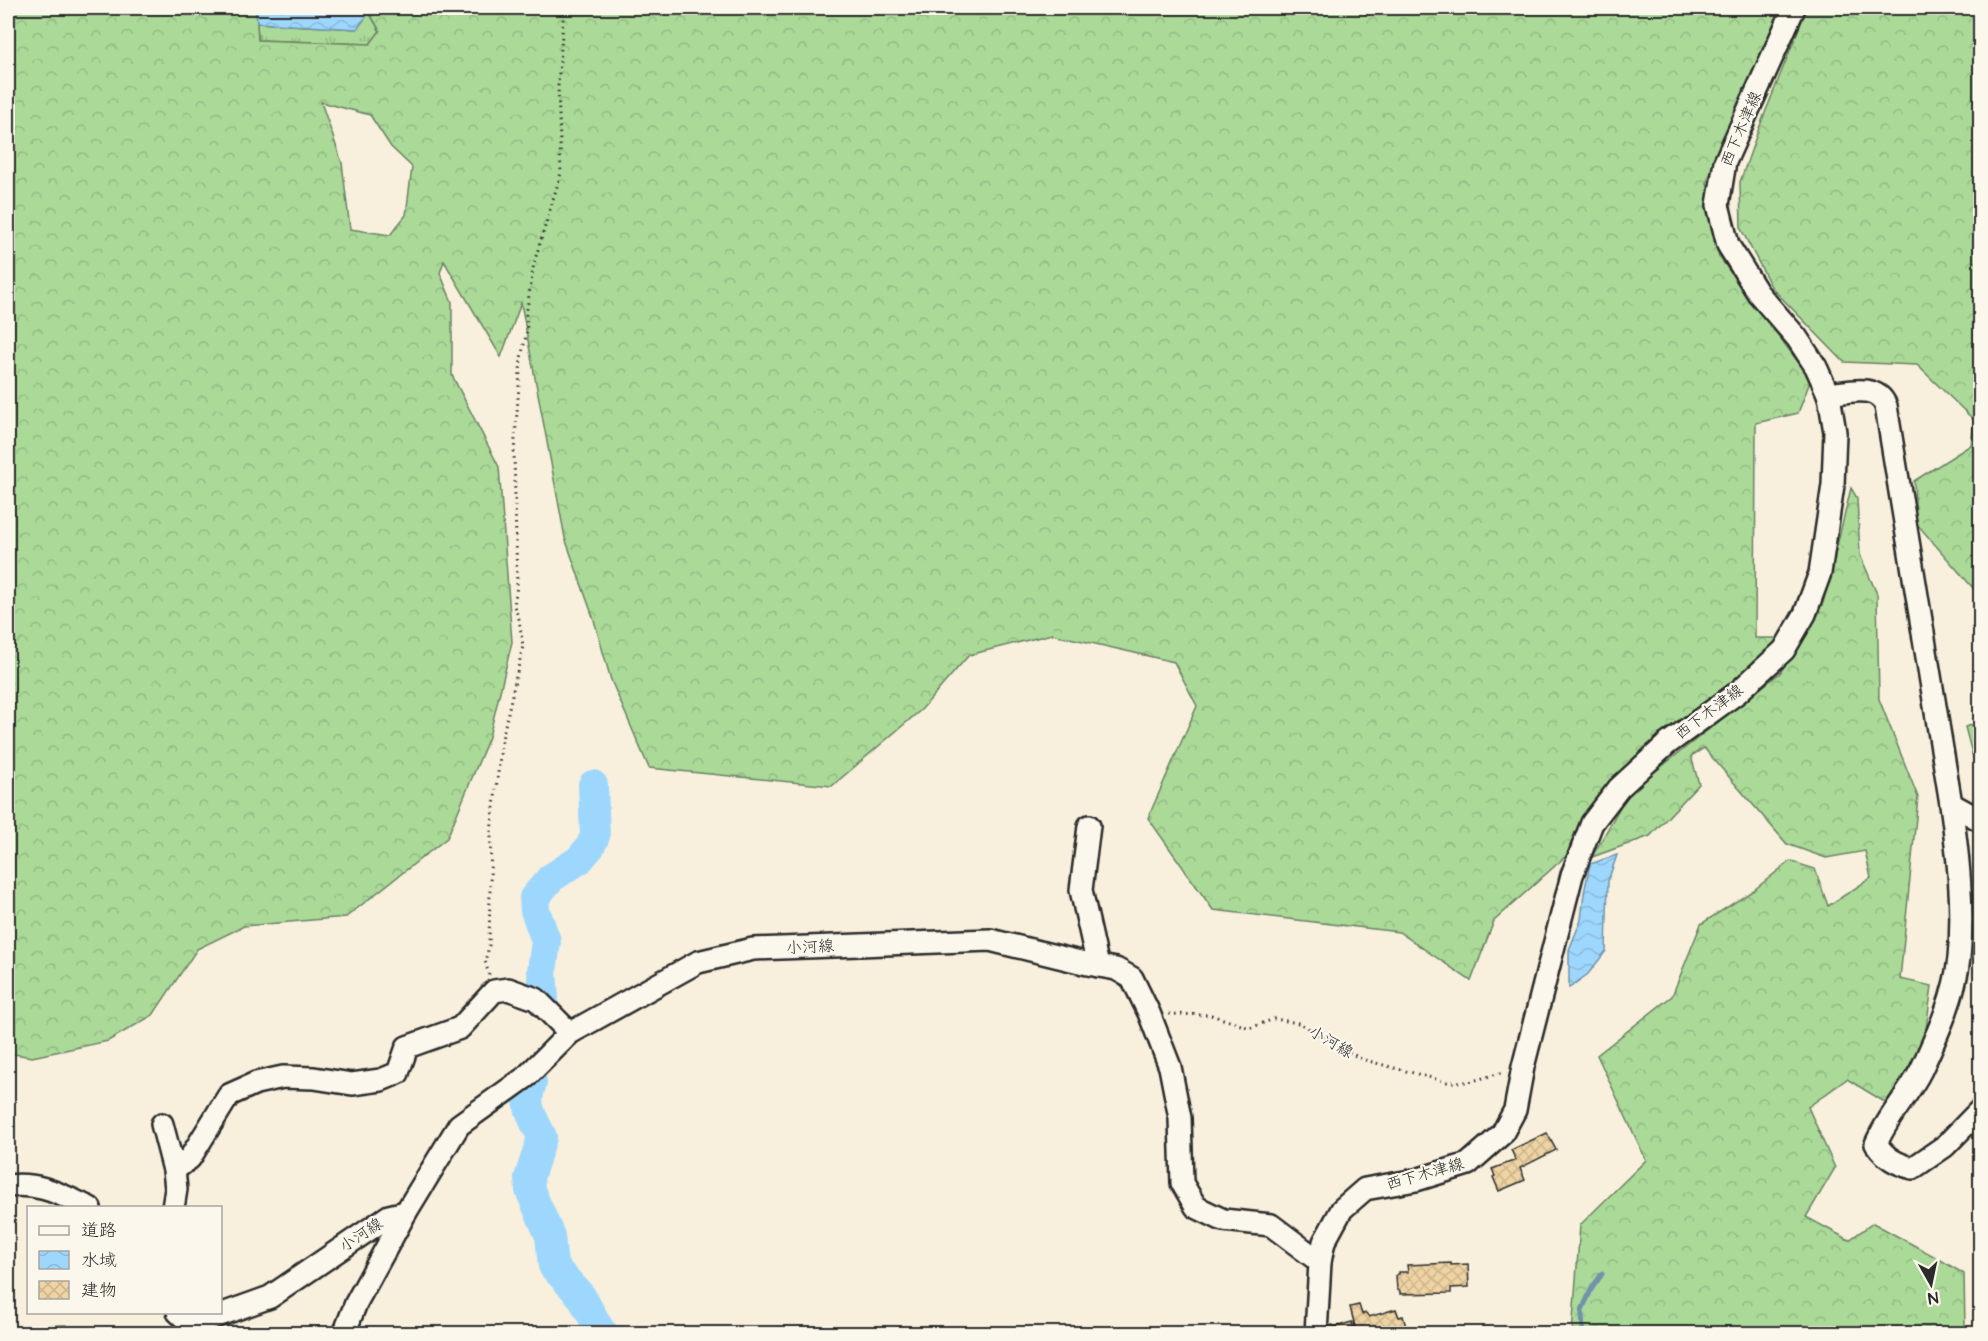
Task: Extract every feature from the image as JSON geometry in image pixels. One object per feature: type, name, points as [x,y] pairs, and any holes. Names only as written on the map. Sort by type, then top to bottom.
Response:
[{"type":"street","name":"西下木津線","points":[[1316,1334],[1320,1262],[1324,1242],[1342,1209],[1365,1189],[1416,1179],[1468,1164],[1502,1134],[1515,1110],[1523,1067],[1572,876],[1592,823],[1619,788],[1667,744],[1737,693],[1784,650],[1805,614],[1820,573],[1833,485],[1835,432],[1828,394],[1816,367],[1797,338],[1758,293],[1728,245],[1718,205],[1725,162],[1794,8]]},
{"type":"street","points":[[1828,394],[1861,390],[1875,393],[1882,398],[1886,406],[1952,804],[1961,881],[1959,959],[1950,999],[1937,1035],[1918,1074],[1882,1128],[1876,1144],[1883,1154],[1897,1164],[1913,1168],[1945,1146],[1980,1110]]},
{"type":"street","points":[[1952,804],[1980,820]]},
{"type":"street","points":[[1089,826],[1081,890],[1098,966]]},
{"type":"street","name":"小河線","points":[[222,1313],[270,1297],[389,1216],[406,1212],[459,1125],[526,1077],[570,1033],[698,962],[753,949],[990,940],[1116,969],[1132,978],[1149,1013]]},
{"type":"street","points":[[174,1170],[190,1158],[229,1095],[256,1083],[283,1077],[352,1084],[381,1080],[398,1073],[407,1047],[460,1028],[494,991],[508,989],[536,999],[570,1033]]},
{"type":"street","points":[[1149,1013],[1170,1067],[1180,1118],[1182,1183],[1196,1207],[1223,1220],[1270,1225],[1320,1262]]},
{"type":"street","points":[[162,1124],[174,1170],[176,1189],[173,1206]]},
{"type":"street","points":[[8,1186],[21,1184],[47,1198],[68,1196],[86,1206]]},
{"type":"street","points":[[344,1334],[356,1303],[406,1212]]},
{"type":"street","name":"小河線","points":[[188,1324],[218,1314]]},
{"type":"path","points":[[494,991],[485,961],[489,947],[491,832],[502,739],[523,646],[519,619],[514,606],[517,586],[515,440],[521,358],[527,331],[526,315],[534,263],[561,173],[558,86],[564,8]]},
{"type":"path","name":"小河線","points":[[1149,1013],[1211,1015],[1250,1028],[1274,1019],[1299,1023],[1361,1059],[1447,1082],[1469,1082],[1523,1067]]},
{"type":"green space","points":[[8,8],[256,8],[258,40],[370,44],[380,31],[369,12],[372,8],[1783,8],[1707,181],[1719,257],[1811,379],[1798,413],[1756,423],[1755,638],[1782,638],[1729,690],[1592,808],[1568,854],[1494,921],[1471,981],[1399,932],[1213,910],[1148,818],[1197,706],[1174,662],[1052,634],[969,655],[922,709],[832,786],[649,768],[611,680],[594,620],[565,538],[521,303],[501,357],[444,261],[440,273],[452,302],[452,375],[499,467],[512,642],[489,737],[447,838],[346,917],[244,926],[197,949],[153,1015],[108,1041],[32,1057],[8,1053]],"holes":[[[321,102],[370,115],[391,147],[412,167],[406,215],[390,235],[350,229],[342,163]]]},
{"type":"green space","points":[[1807,8],[1980,8],[1980,596],[1916,523],[1914,481],[1971,445],[1974,420],[1917,365],[1844,362],[1772,288],[1741,229],[1740,182]]},
{"type":"green space","points":[[369,12],[380,31],[370,44],[258,40],[257,23],[357,29]]},
{"type":"green space","points":[[1851,488],[1857,498],[1860,555],[1877,594],[1879,699],[1918,797],[1900,979],[1932,986],[1924,1043],[1886,1103],[1847,1079],[1808,1107],[1835,1168],[1806,1217],[1849,1240],[1873,1223],[1964,1274],[1965,1328],[1978,1333],[1572,1334],[1580,1225],[1646,1160],[1597,1055],[1672,996],[1701,924],[1754,890],[1790,861],[1815,869],[1828,906],[1871,878],[1865,851],[1826,858],[1787,844],[1704,748],[1691,756],[1699,784],[1650,836],[1592,857],[1628,793],[1780,673],[1823,603]]},
{"type":"green space","points":[[1980,722],[1980,784],[1965,727]]},
{"type":"green space","points":[[66,1325],[71,1333],[8,1333],[8,1327]]},
{"type":"water","points":[[256,8],[372,9],[357,29],[257,23]]},
{"type":"water","points":[[1617,855],[1608,881],[1606,951],[1588,974],[1569,988],[1569,950],[1581,920],[1590,864]]},
{"type":"building","points":[[1547,1133],[1556,1150],[1520,1168],[1525,1180],[1499,1191],[1492,1169],[1516,1160],[1511,1150]]},
{"type":"building","points":[[1451,1263],[1451,1265],[1468,1264],[1469,1287],[1451,1288],[1451,1293],[1400,1294],[1397,1290],[1396,1275],[1399,1272],[1408,1272],[1407,1265]]},
{"type":"building","points":[[1359,1305],[1362,1314],[1366,1313],[1369,1317],[1396,1309],[1399,1317],[1403,1316],[1408,1334],[1357,1334],[1350,1307]]},
{"type":"building","points":[[1352,1322],[1355,1334],[1324,1334],[1324,1327]]},
{"type":"waterway","points":[[544,998],[542,971],[546,941],[535,910],[534,898],[551,878],[579,860],[590,847],[595,836],[593,785]]},
{"type":"waterway","points":[[532,1083],[529,1091],[529,1104],[542,1137],[529,1178],[530,1190],[550,1236],[553,1266],[581,1296],[604,1334]]},
{"type":"waterway","points":[[1583,1334],[1582,1310],[1592,1288],[1602,1274]]}]
